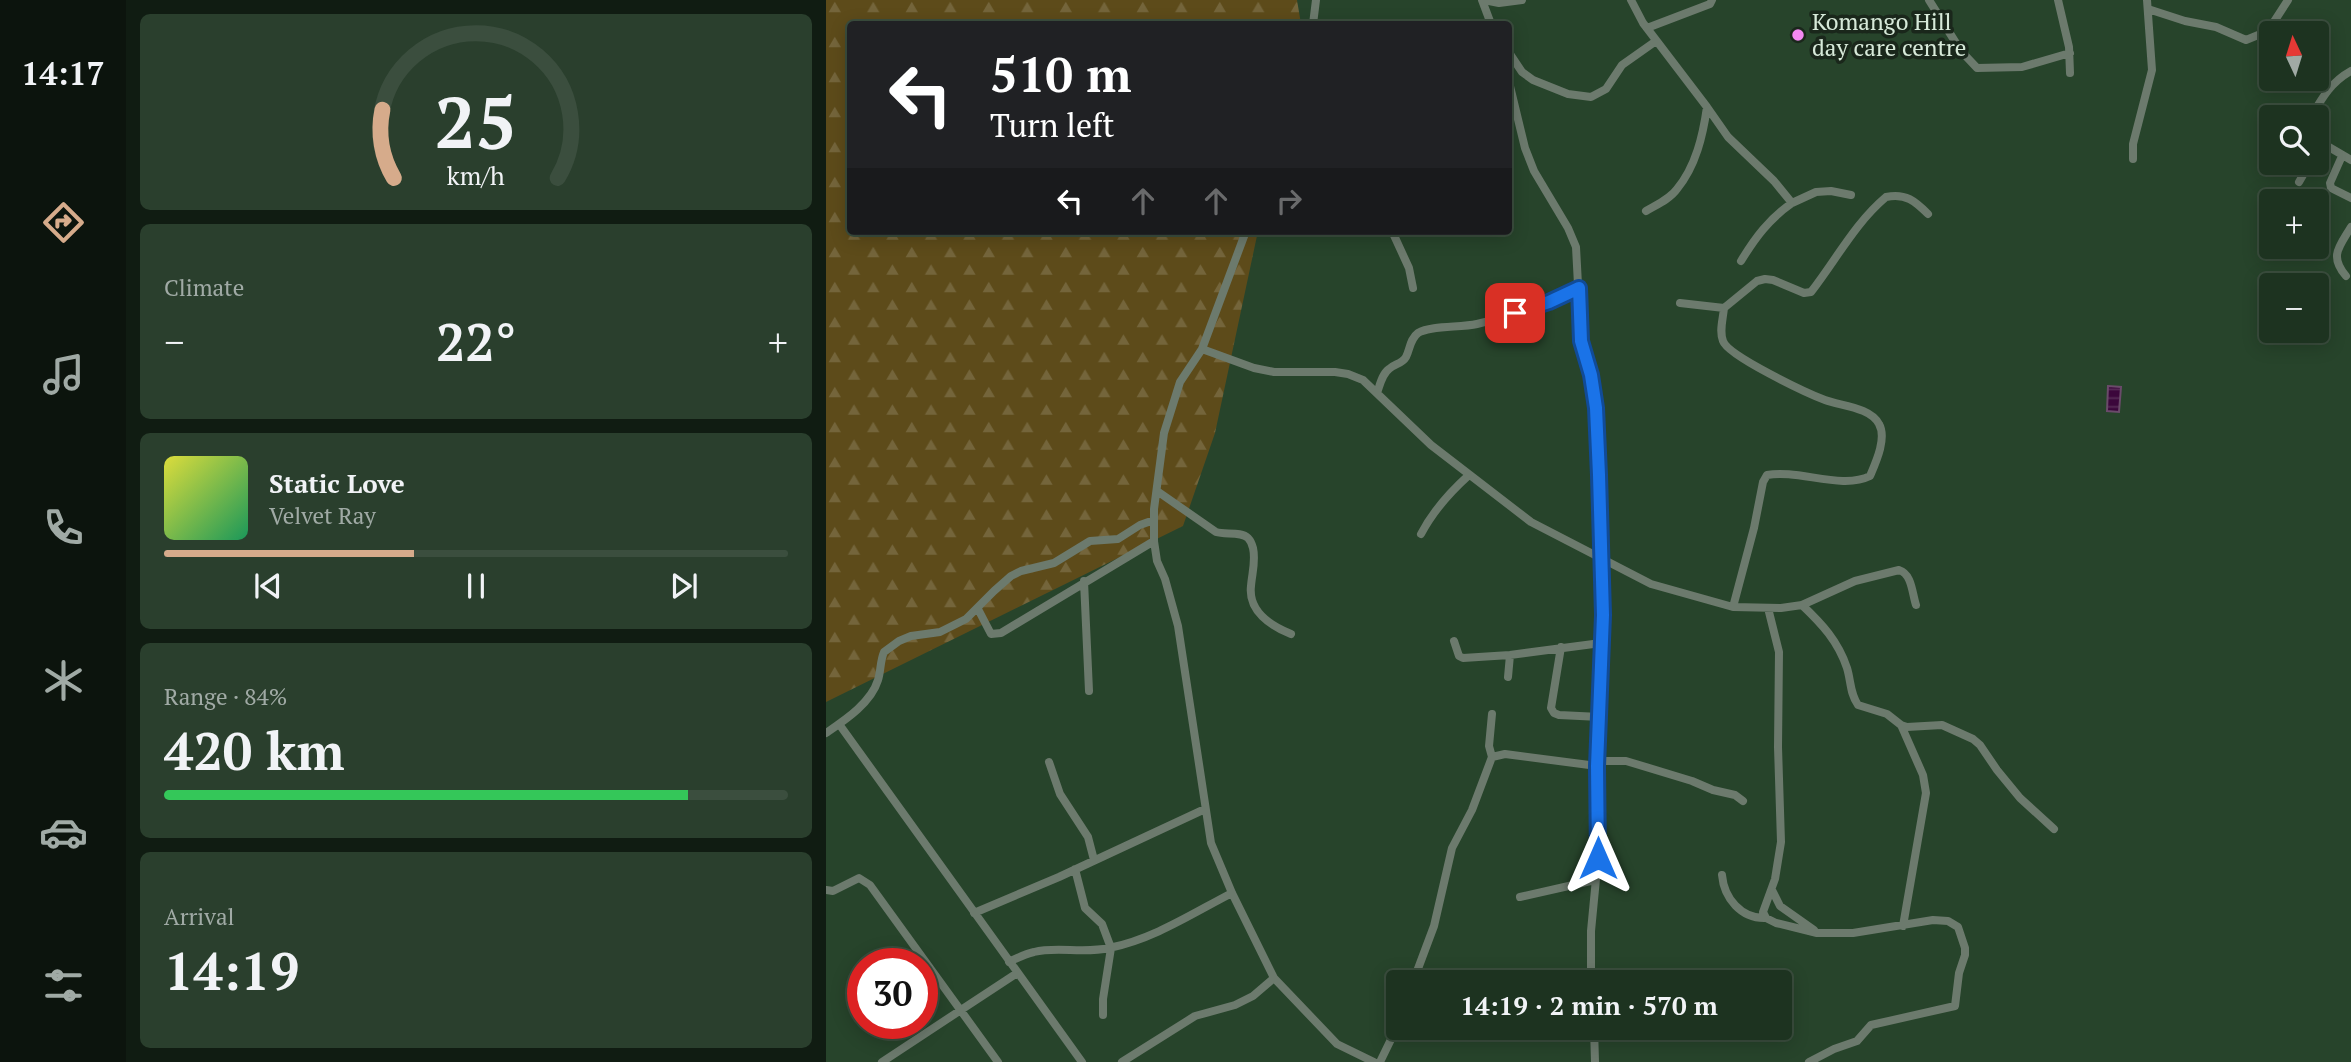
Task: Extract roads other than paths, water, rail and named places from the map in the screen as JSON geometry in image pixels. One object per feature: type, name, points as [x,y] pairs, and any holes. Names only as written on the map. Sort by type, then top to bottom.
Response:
[{"type":"street","points":[[1313,21],[1317,0]]},
{"type":"street","points":[[1490,21],[1483,0],[1499,3],[1522,0]]},
{"type":"street","points":[[1632,0],[1638,15],[1656,41],[1728,137],[1774,181],[1792,203]]},
{"type":"street","points":[[1647,28],[1710,4],[1712,0]]},
{"type":"street","points":[[1929,0],[1961,51],[1977,68],[2022,67],[2070,53]]},
{"type":"street","points":[[2058,0],[2070,53],[2070,74]]},
{"type":"street","points":[[2133,159],[2133,144],[2152,70],[2147,4],[2185,21],[2216,26],[2246,40],[2268,31],[2288,0]]},
{"type":"street","points":[[1512,57],[1522,72],[1533,80],[1568,94],[1591,97],[1606,89],[1622,65],[1656,41]]},
{"type":"street","points":[[2318,105],[2329,87],[2351,71]]},
{"type":"street","points":[[1512,104],[1534,171],[1573,240],[1579,288],[1581,341],[1591,375],[1596,408],[1601,643],[1597,763],[1598,858],[1590,941],[1591,970]]},
{"type":"street","points":[[1646,211],[1670,196],[1689,170],[1699,148],[1707,107]]},
{"type":"street","points":[[2329,150],[2351,160]]},
{"type":"street","points":[[2342,156],[2330,183],[2331,188],[2351,198]]},
{"type":"street","points":[[2299,182],[2303,175]]},
{"type":"street","points":[[1741,261],[1757,234],[1775,215],[1792,203],[1816,192],[1831,191],[1851,195]]},
{"type":"street","points":[[1733,607],[1766,475],[1864,479],[1870,476],[1877,461],[1882,434],[1874,417],[1814,396],[1750,363],[1725,346],[1721,332],[1724,308],[1757,281],[1765,279],[1773,279],[1804,293],[1811,292],[1852,237],[1859,223],[1886,197],[1906,196],[1928,214]]},
{"type":"street","points":[[2346,276],[2335,258],[2351,227]]},
{"type":"street","points":[[1245,235],[1202,349],[1180,382],[1164,433],[1154,498],[1157,561],[1178,626],[1211,843],[1232,893],[1274,978],[1336,1044],[1371,1061]]},
{"type":"street","points":[[1394,235],[1409,268],[1413,288]]},
{"type":"street","points":[[1377,393],[1383,375],[1389,368],[1405,359],[1417,334],[1492,320],[1538,306],[1579,288]]},
{"type":"street","points":[[1680,303],[1724,308]]},
{"type":"street","points":[[1202,349],[1254,368],[1274,372],[1316,371],[1348,374],[1363,380],[1431,444],[1531,522],[1651,584],[1733,607],[1768,608],[1802,605],[1855,581],[1899,570],[1908,575],[1916,605]]},
{"type":"street","points":[[1421,534],[1448,494],[1468,475]]},
{"type":"street","points":[[1157,491],[1216,532],[1248,538],[1254,554],[1255,565],[1250,589],[1256,608],[1268,622],[1291,634]]},
{"type":"street","points":[[826,733],[873,692],[880,671],[880,660],[891,646],[911,636],[947,629],[966,619],[1012,576],[1021,571],[1054,563],[1090,541],[1118,539],[1140,525],[1154,520]]},
{"type":"street","points":[[978,609],[988,631],[995,635],[1154,541]]},
{"type":"street","points":[[1084,581],[1089,691]]},
{"type":"street","points":[[1802,605],[1832,636],[1858,705],[1887,714],[1907,727],[1942,725],[1973,739],[2020,798],[2054,829]]},
{"type":"street","points":[[1766,918],[1763,912],[1772,890],[1781,842],[1779,652],[1768,608]]},
{"type":"street","points":[[1454,641],[1459,656],[1463,658],[1601,643]]},
{"type":"street","points":[[1561,647],[1551,708],[1559,715],[1600,717]]},
{"type":"street","points":[[1508,677],[1510,655]]},
{"type":"street","points":[[1418,970],[1434,926],[1452,848],[1472,810],[1492,757],[1489,746],[1492,714]]},
{"type":"street","points":[[839,724],[1082,1062]]},
{"type":"street","points":[[1901,725],[1923,775],[1926,793],[1903,926]]},
{"type":"street","points":[[1492,757],[1505,754],[1597,763],[1626,761],[1735,795],[1743,801]]},
{"type":"street","points":[[1049,762],[1060,793],[1088,837],[1094,860]]},
{"type":"street","points":[[974,913],[1205,809]]},
{"type":"street","points":[[1075,869],[1085,908],[1102,924],[1111,948],[1103,1015]]},
{"type":"street","points":[[1722,875],[1723,888],[1728,897],[1747,915],[1817,933],[1853,933],[1940,919],[1958,927],[1965,955],[1959,973],[1955,1006],[1871,1025],[1857,1041],[1809,1062]]},
{"type":"street","points":[[826,890],[833,891],[859,878],[870,885],[998,1062]]},
{"type":"street","points":[[1520,897],[1595,880]]},
{"type":"street","points":[[1772,890],[1780,906],[1817,933]]},
{"type":"street","points":[[1009,962],[1036,951],[1055,949],[1085,952],[1141,939],[1217,903],[1232,893]]},
{"type":"street","points":[[882,1062],[1017,973]]},
{"type":"street","points":[[1122,1062],[1195,1016],[1235,1005],[1253,996],[1274,978]]},
{"type":"street","points":[[1380,1062],[1391,1040]]},
{"type":"street","points":[[1594,1040],[1595,1062]]},
{"type":"place","name":"Komango Hill day care centre","points":[[1798,35]]}]
